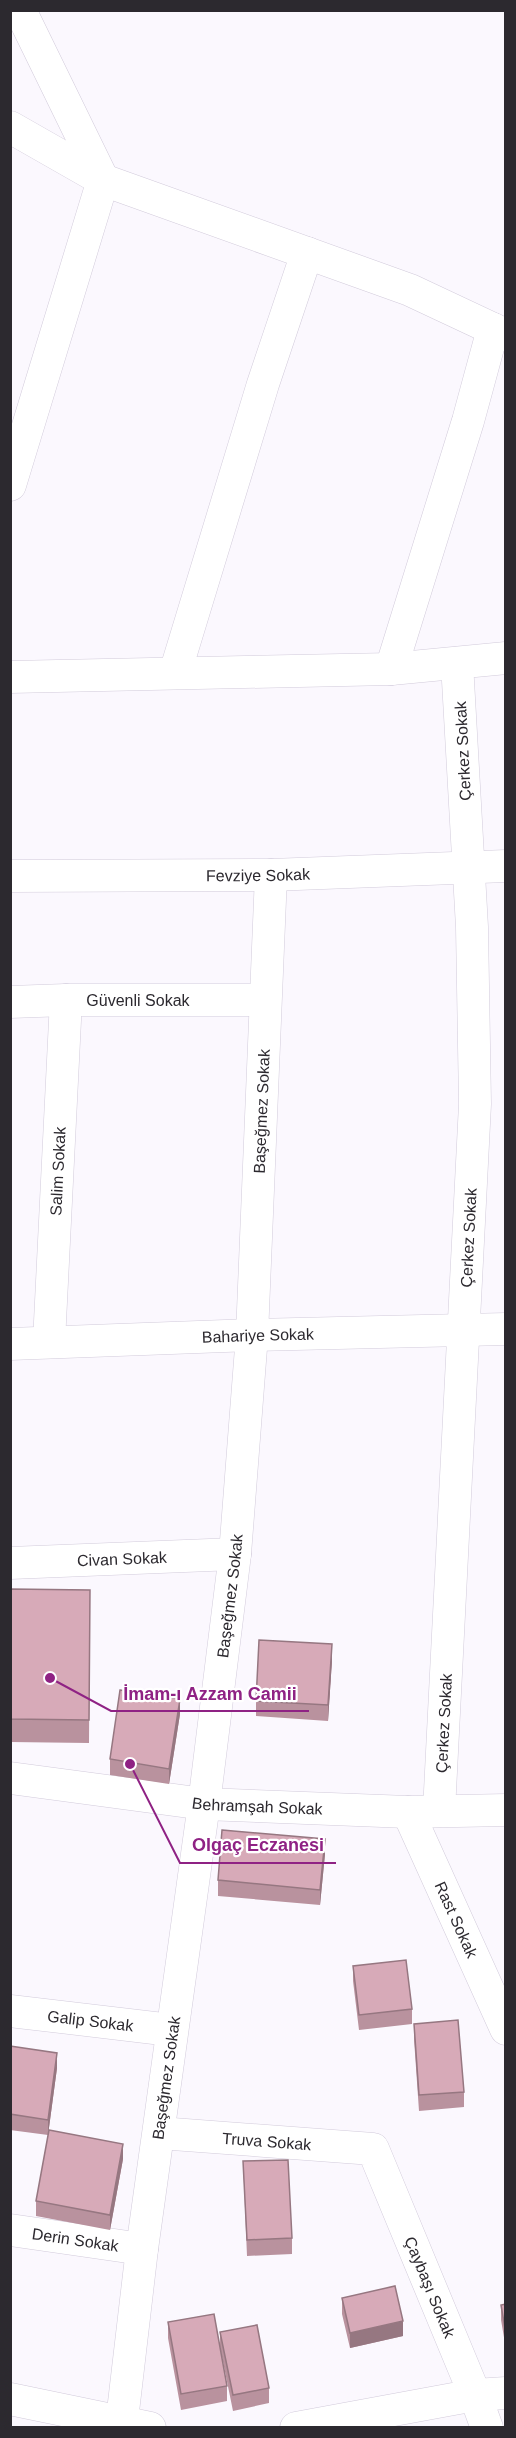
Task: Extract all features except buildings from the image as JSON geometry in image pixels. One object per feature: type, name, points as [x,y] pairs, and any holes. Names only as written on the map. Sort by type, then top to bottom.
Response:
[{"type":"street","points":[[10,485],[103,180],[20,10]]},
{"type":"street","points":[[10,127],[103,180],[410,290],[499,332],[468,422],[391,669]]},
{"type":"street","points":[[175,673],[263,384],[306,253]]},
{"type":"street","points":[[10,677],[391,669],[506,658]]},
{"type":"street","name":"Çerkez Sokak","points":[[424,1812],[462,1329],[475,1104],[475,994],[470,868],[457,663]]},
{"type":"street","name":"Fevziye Sokak","points":[[10,876],[271,875],[506,867]]},
{"type":"street","name":"Başeğmez Sokak","points":[[136,2424],[142,2249],[204,1804],[235,1554],[252,1335],[271,875]]},
{"type":"street","name":"Salim Sokak","points":[[49,1342],[66,1000]]},
{"type":"street","name":"Güvenli Sokak","points":[[10,1002],[265,1000]]},
{"type":"street","name":"Bahariye Sokak","points":[[10,1344],[506,1329]]},
{"type":"street","name":"Civan Sokak","points":[[10,1563],[235,1554]]},
{"type":"street","name":"Behramşah Sokak","points":[[10,1778],[204,1804],[424,1812],[506,1810]]},
{"type":"street","name":"Rast Sokak","points":[[424,1812],[506,2029]]},
{"type":"street","name":"Galip Sokak","points":[[10,2011],[171,2030]]},
{"type":"street","name":"Truva Sokak","points":[[159,2133],[373,2149]]},
{"type":"street","name":"Çaybaşı Sokak","points":[[373,2149],[490,2394],[487,2427]]},
{"type":"street","name":"Derin Sokak","points":[[10,2230],[142,2249]]},
{"type":"street","points":[[296,2427],[490,2394]]},
{"type":"street","points":[[10,2399],[136,2424]]},
{"type":"place","name":"İmam-ı Azzam Camii","points":[[50,1678]]},
{"type":"place","name":"Olgaç Eczanesi","points":[[130,1764]]}]
